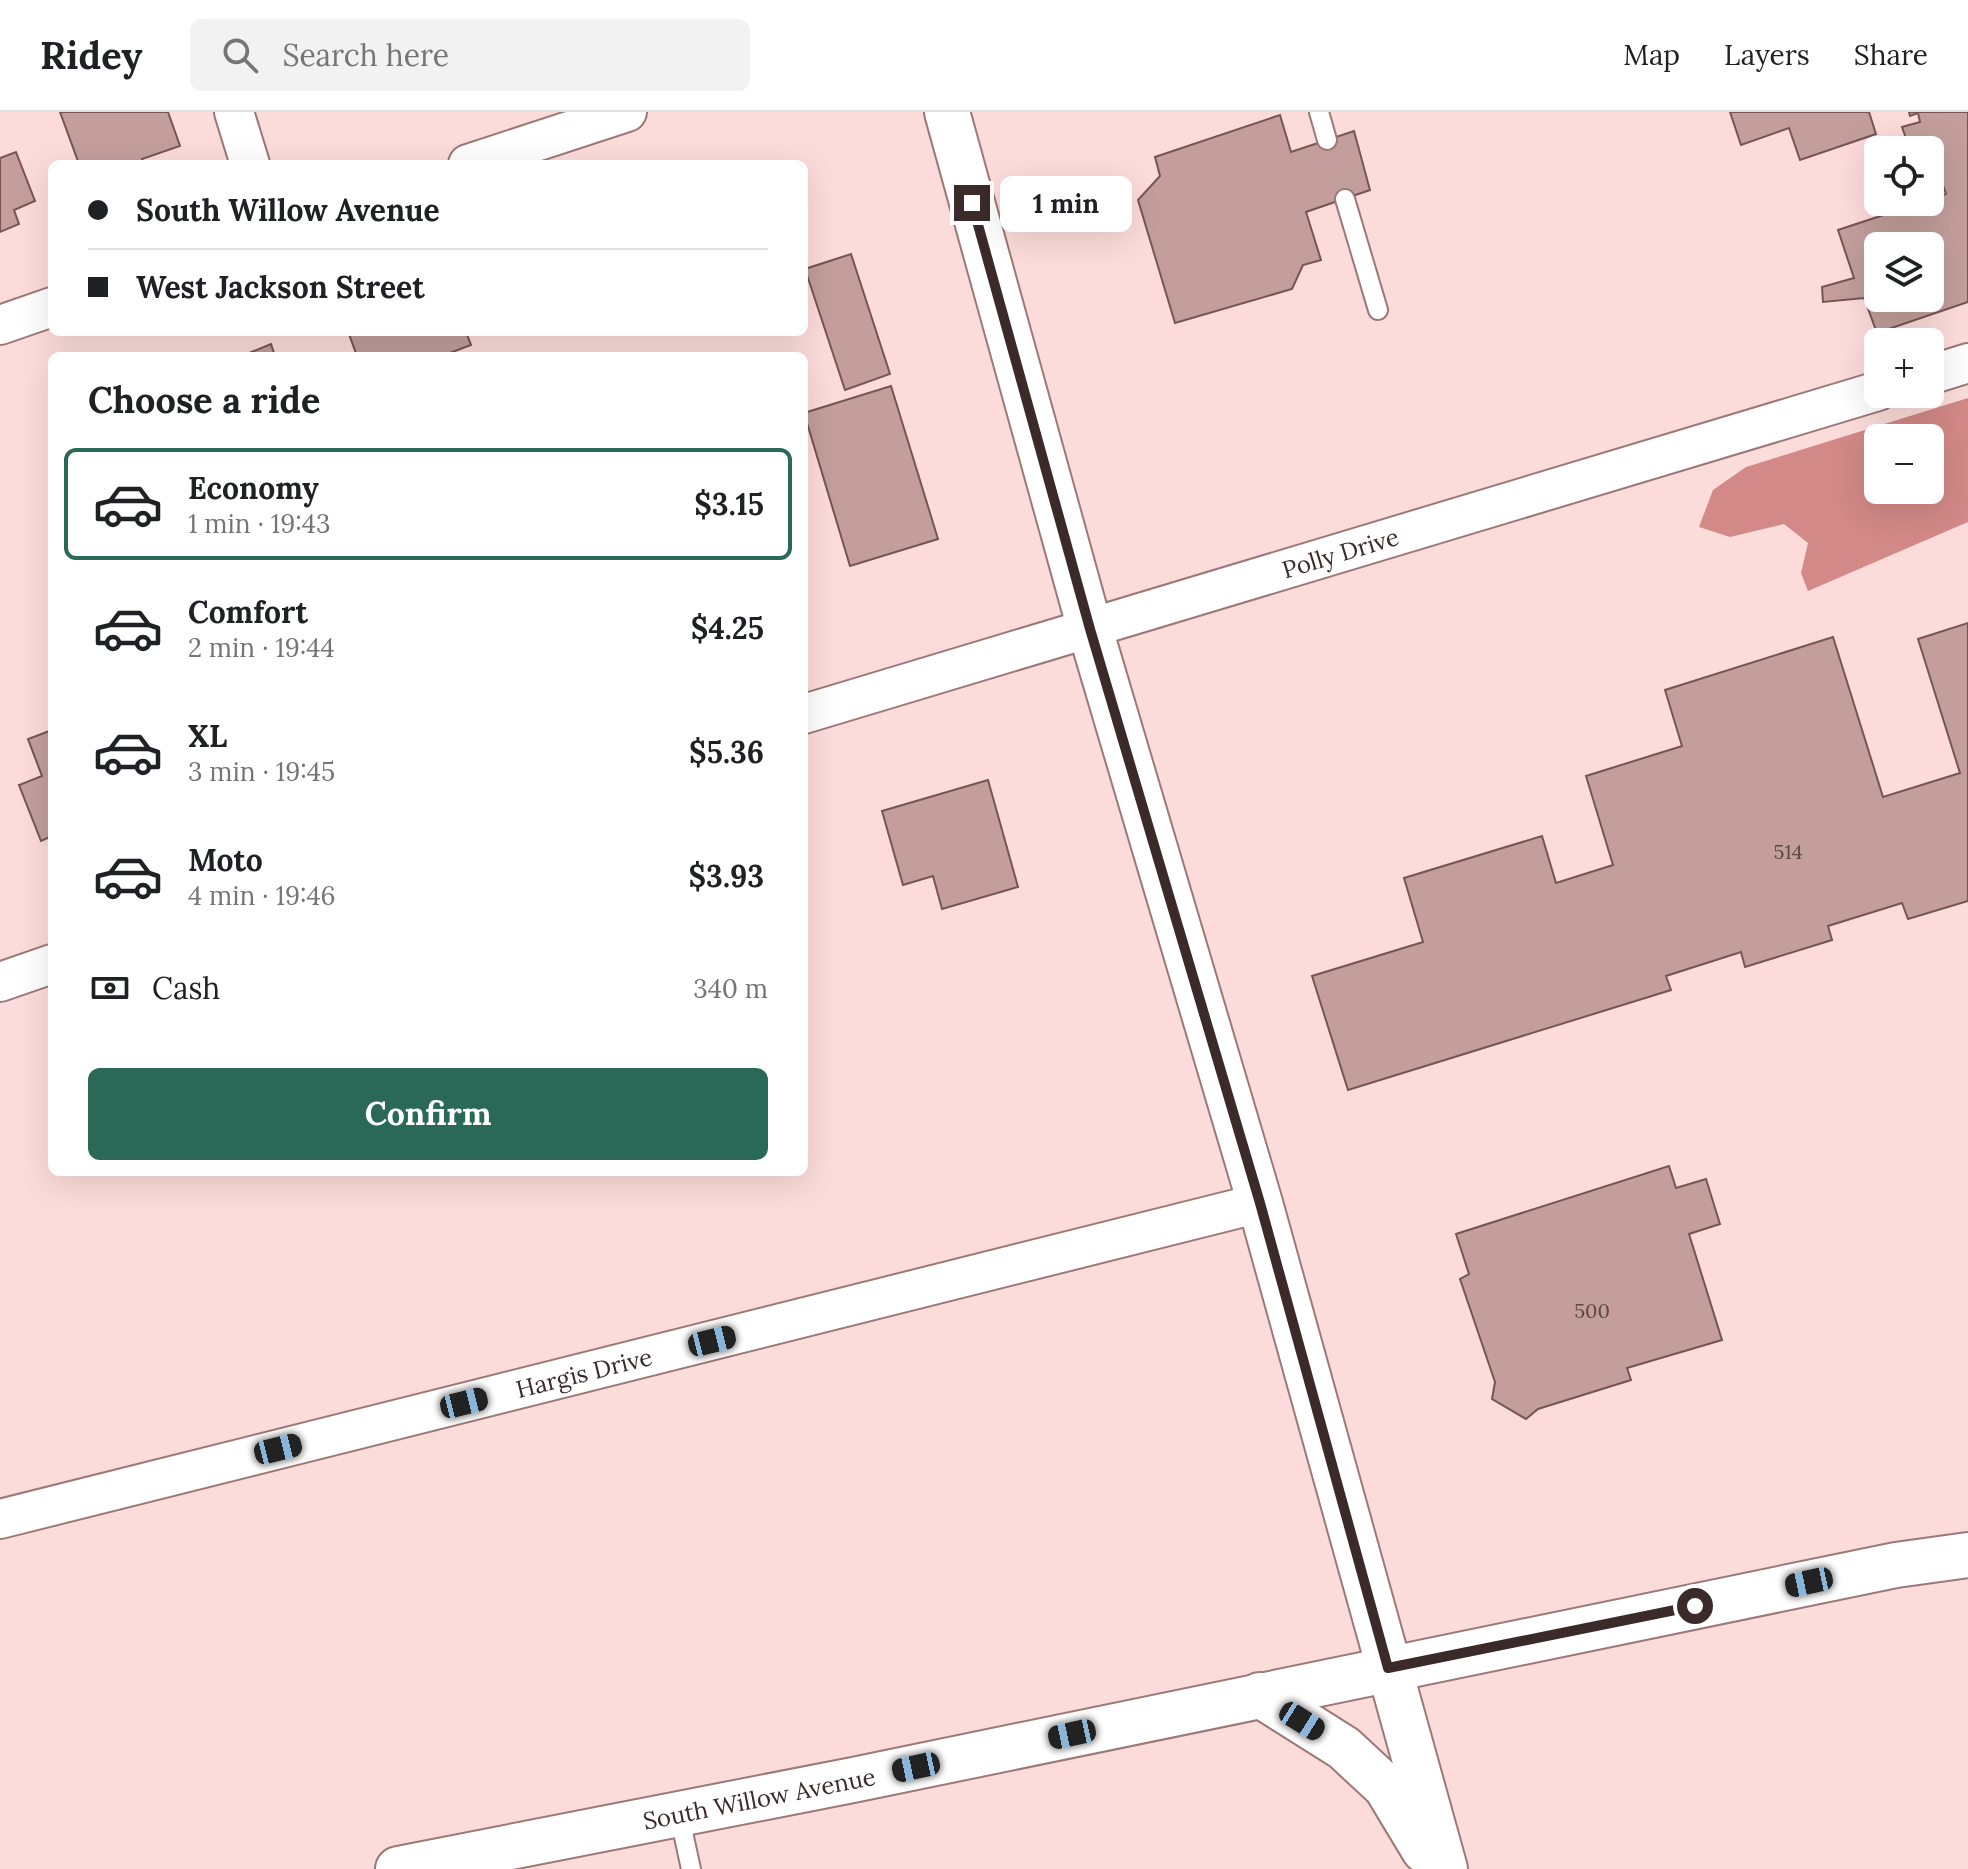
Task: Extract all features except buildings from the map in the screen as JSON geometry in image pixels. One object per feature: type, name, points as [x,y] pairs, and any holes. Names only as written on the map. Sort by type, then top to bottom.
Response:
[{"type":"street","points":[[234,112],[249,160]]},
{"type":"street","points":[[480,160],[627,112]]},
{"type":"street","points":[[947,112],[1090,629],[1260,1203],[1445,1869]]},
{"type":"street","points":[[0,325],[48,308]]},
{"type":"street","points":[[1944,371],[1968,363]]},
{"type":"street","name":"Polly Drive","points":[[808,713],[1864,395]]},
{"type":"street","points":[[0,982],[48,965]]},
{"type":"street","name":"Hargis Drive","points":[[0,1519],[1260,1203]]},
{"type":"street","name":"South Willow Avenue","points":[[398,1869],[1896,1565],[1968,1555]]},
{"type":"street","points":[[1260,1695],[1344,1748],[1386,1787],[1436,1869]]},
{"type":"lane","points":[[1319,112],[1327,140]]},
{"type":"lane","points":[[1345,199],[1378,310]]},
{"type":"lane","points":[[679,1814],[691,1869]]},
{"type":"shaded area","points":[[1968,398],[1968,522],[1808,591],[1801,573],[1808,543],[1784,524],[1730,537],[1699,527],[1713,490],[1746,467],[1864,430],[1864,504],[1944,504],[1944,424],[1884,424],[1944,408]]},
{"type":"route","points":[[972,203],[1090,629],[1260,1203],[1388,1668],[1695,1606]]}]
